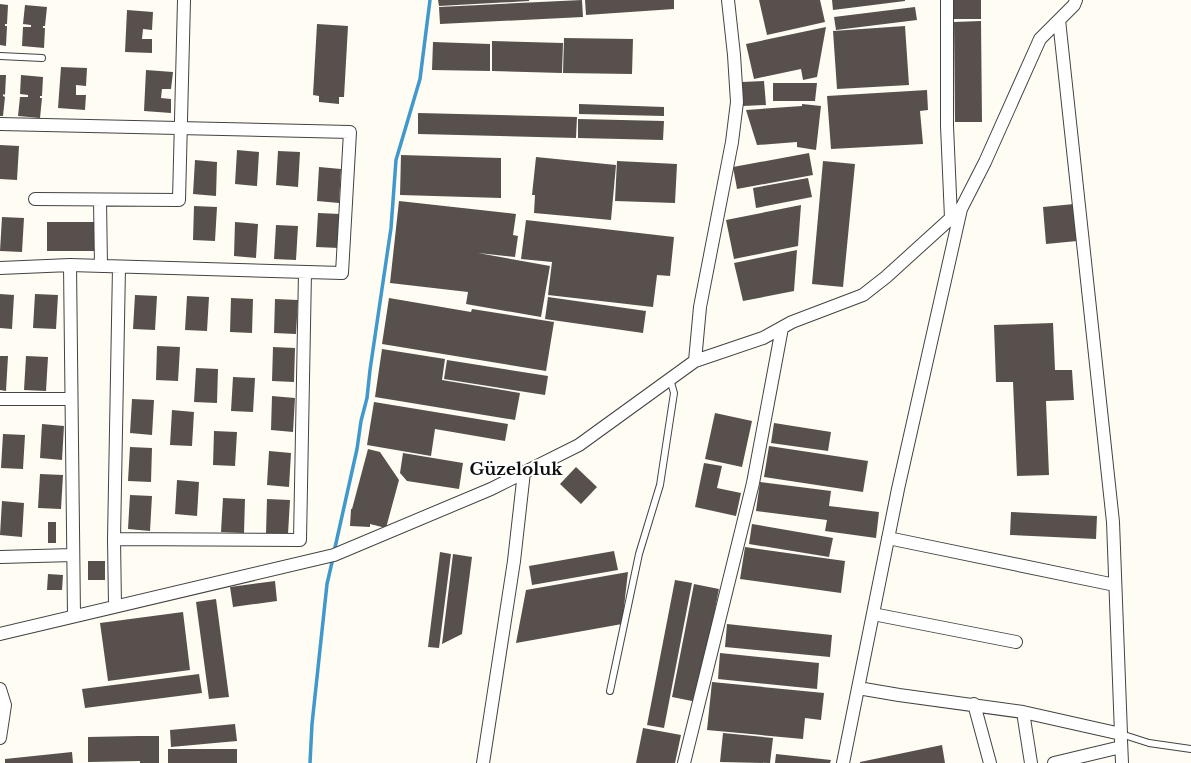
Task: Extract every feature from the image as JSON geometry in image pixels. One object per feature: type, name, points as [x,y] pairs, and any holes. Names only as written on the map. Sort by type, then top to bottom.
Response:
[{"type":"street","points":[[35,199],[179,200],[184,0]]},
{"type":"street","points":[[695,361],[700,307],[732,142],[737,102],[728,0]]},
{"type":"street","points":[[947,0],[947,126],[951,218]]},
{"type":"street","points":[[843,763],[900,481],[961,209],[985,162],[1040,40],[1074,5],[1076,0]]},
{"type":"street","points":[[1059,20],[1113,522],[1122,763]]},
{"type":"street","points":[[0,124],[350,132],[342,273],[70,265],[0,268]]},
{"type":"street","points":[[100,200],[101,266]]},
{"type":"street","points":[[0,634],[330,556],[491,489],[579,445],[695,361],[763,338],[792,322],[863,295],[886,277],[961,209]]},
{"type":"street","points":[[70,265],[74,616]]},
{"type":"street","points":[[115,606],[114,539],[119,267]]},
{"type":"street","points":[[114,539],[300,540],[305,272]]},
{"type":"street","points":[[684,763],[753,483],[782,328]]},
{"type":"street","points":[[0,399],[71,399]]},
{"type":"street","points":[[483,763],[514,561],[524,472]]},
{"type":"street","points":[[888,538],[1115,586]]},
{"type":"street","points":[[0,556],[73,555]]},
{"type":"street","points":[[873,614],[1016,642]]},
{"type":"street","points":[[858,688],[1023,712],[1121,734]]},
{"type":"street","points":[[0,689],[5,705],[0,738]]},
{"type":"street","points":[[974,704],[990,763]]},
{"type":"street","points":[[1023,712],[1031,763]]},
{"type":"street","points":[[1054,763],[1121,747]]},
{"type":"lane","points":[[0,56],[42,58]]},
{"type":"lane","points":[[610,691],[639,554],[660,484],[674,393],[670,379]]},
{"type":"lane","points":[[1121,734],[1149,743],[1191,749]]},
{"type":"building","points":[[438,0],[529,0],[529,1],[439,6]]},
{"type":"building","points":[[582,0],[583,17],[440,24],[439,7]]},
{"type":"building","points":[[585,0],[674,0],[674,9],[586,15]]},
{"type":"building","points":[[759,0],[820,0],[825,22],[767,35]]},
{"type":"building","points":[[832,0],[905,0],[905,1],[833,10]]},
{"type":"building","points":[[954,0],[981,0],[981,19],[954,19]]},
{"type":"building","points":[[0,4],[8,5],[7,24],[5,24],[5,26],[7,26],[6,46],[0,45]]},
{"type":"building","points":[[25,5],[47,7],[45,26],[43,26],[43,28],[45,28],[44,48],[22,46],[23,27],[31,27],[31,25],[23,24]]},
{"type":"building","points":[[915,7],[917,20],[836,30],[834,17]]},
{"type":"building","points":[[127,10],[153,12],[152,30],[143,29],[142,39],[152,39],[152,53],[125,52]]},
{"type":"building","points":[[981,21],[982,122],[955,122],[954,22]]},
{"type":"building","points":[[317,24],[348,26],[344,97],[339,97],[339,104],[319,102],[319,96],[313,95]]},
{"type":"building","points":[[905,26],[909,85],[837,89],[833,31]]},
{"type":"building","points":[[826,27],[817,77],[803,80],[801,69],[754,79],[746,44]]},
{"type":"building","points":[[564,38],[633,39],[632,74],[563,73]]},
{"type":"building","points":[[492,41],[563,43],[562,73],[492,71]]},
{"type":"building","points":[[433,42],[490,44],[490,71],[432,70]]},
{"type":"building","points":[[61,67],[87,68],[86,86],[76,85],[76,95],[86,95],[85,110],[58,108]]},
{"type":"building","points":[[146,70],[173,72],[171,89],[162,89],[161,98],[171,99],[171,113],[144,111]]},
{"type":"building","points":[[0,75],[6,75],[5,95],[3,94],[5,97],[3,116],[0,116]]},
{"type":"building","points":[[21,75],[43,77],[42,96],[40,96],[40,98],[42,98],[40,118],[18,116],[20,97],[28,97],[28,95],[20,94]]},
{"type":"building","points":[[764,81],[766,105],[743,106],[742,82]]},
{"type":"building","points":[[773,83],[817,83],[815,101],[773,101]]},
{"type":"building","points":[[927,90],[928,110],[920,111],[923,144],[831,149],[827,96]]},
{"type":"building","points":[[579,104],[664,107],[664,116],[579,114]]},
{"type":"building","points":[[802,104],[821,106],[816,150],[797,147],[797,142],[757,145],[746,110],[802,106]]},
{"type":"building","points":[[418,113],[577,117],[576,138],[418,134]]},
{"type":"building","points":[[578,119],[664,121],[663,140],[578,138]]},
{"type":"building","points":[[0,145],[19,146],[17,180],[0,179]]},
{"type":"building","points":[[237,150],[259,152],[257,186],[235,184]]},
{"type":"building","points":[[278,151],[300,152],[298,187],[276,185]]},
{"type":"building","points":[[809,153],[813,175],[737,189],[733,167]]},
{"type":"building","points":[[401,155],[501,158],[501,198],[400,195]]},
{"type":"building","points":[[536,157],[616,165],[611,220],[534,213],[535,195],[532,195]]},
{"type":"building","points":[[195,160],[217,162],[216,196],[193,194]]},
{"type":"building","points":[[617,161],[677,164],[675,203],[615,201]]},
{"type":"building","points":[[823,161],[855,164],[843,287],[812,284]]},
{"type":"building","points":[[319,167],[341,169],[339,203],[317,201]]},
{"type":"building","points":[[808,178],[812,197],[756,208],[753,188]]},
{"type":"building","points":[[399,201],[516,214],[513,235],[518,236],[515,257],[478,253],[550,266],[541,317],[466,304],[468,292],[390,283]]},
{"type":"building","points":[[1074,204],[1077,241],[1046,244],[1043,207]]},
{"type":"building","points":[[801,205],[798,246],[734,259],[726,220]]},
{"type":"building","points":[[194,206],[217,207],[215,241],[193,240]]},
{"type":"building","points":[[318,213],[340,214],[339,248],[316,247]]},
{"type":"building","points":[[2,217],[24,218],[22,252],[0,251]]},
{"type":"building","points":[[526,220],[674,237],[670,276],[657,275],[653,307],[548,295],[552,262],[521,259]]},
{"type":"building","points":[[47,222],[95,222],[95,251],[47,251]]},
{"type":"building","points":[[235,222],[258,224],[256,258],[234,256]]},
{"type":"building","points":[[276,225],[298,226],[296,260],[274,259]]},
{"type":"building","points":[[797,250],[794,291],[743,301],[734,263]]},
{"type":"building","points":[[0,294],[14,295],[12,329],[0,328]]},
{"type":"building","points":[[35,294],[58,295],[56,329],[33,328]]},
{"type":"building","points":[[135,295],[157,296],[155,330],[133,329]]},
{"type":"building","points":[[187,296],[209,297],[207,331],[185,330]]},
{"type":"building","points":[[548,297],[646,311],[643,333],[545,319]]},
{"type":"building","points":[[231,298],[253,299],[252,333],[230,332]]},
{"type":"building","points":[[389,298],[471,312],[472,309],[554,322],[546,371],[382,344]]},
{"type":"building","points":[[275,299],[298,300],[296,334],[274,333]]},
{"type":"building","points":[[1053,323],[1055,370],[1072,370],[1074,400],[1046,401],[1049,475],[1017,476],[1013,382],[996,382],[994,325]]},
{"type":"building","points":[[157,346],[180,347],[178,381],[156,380]]},
{"type":"building","points":[[273,347],[295,348],[294,382],[272,381]]},
{"type":"building","points":[[382,349],[445,359],[442,380],[520,393],[515,420],[375,397]]},
{"type":"building","points":[[0,356],[8,356],[6,391],[0,390]]},
{"type":"building","points":[[26,356],[48,357],[46,391],[24,390]]},
{"type":"building","points":[[447,360],[548,376],[545,395],[444,379]]},
{"type":"building","points":[[196,368],[218,369],[217,403],[194,402]]},
{"type":"building","points":[[233,377],[255,378],[253,412],[231,411]]},
{"type":"building","points":[[272,396],[295,398],[293,432],[271,430]]},
{"type":"building","points":[[132,399],[154,400],[152,435],[130,433]]},
{"type":"building","points":[[374,402],[508,424],[505,441],[435,429],[431,456],[367,445]]},
{"type":"building","points":[[172,410],[194,412],[192,446],[170,445]]},
{"type":"building","points":[[715,413],[752,421],[742,467],[705,459]]},
{"type":"building","points":[[774,423],[831,432],[828,451],[771,443]]},
{"type":"building","points":[[42,424],[64,426],[62,460],[40,458]]},
{"type":"building","points":[[214,431],[237,432],[235,466],[213,465]]},
{"type":"building","points":[[3,434],[25,435],[23,469],[1,468]]},
{"type":"building","points":[[769,446],[868,461],[863,492],[764,477]]},
{"type":"building","points":[[130,447],[152,448],[151,482],[128,481]]},
{"type":"building","points":[[368,449],[380,452],[399,480],[386,528],[370,524],[370,527],[350,526],[351,509]]},
{"type":"building","points":[[269,451],[291,453],[289,487],[267,485]]},
{"type":"building","points":[[403,453],[463,463],[459,489],[407,481],[400,473]]},
{"type":"building","points":[[704,463],[722,466],[717,488],[741,493],[736,516],[695,507]]},
{"type":"building","points":[[576,467],[597,487],[581,504],[560,484]]},
{"type":"building","points":[[40,474],[63,475],[61,509],[38,508]]},
{"type":"building","points":[[177,480],[199,482],[197,516],[175,514]]},
{"type":"building","points":[[760,482],[831,491],[829,506],[879,512],[876,538],[825,531],[827,520],[756,511]]},
{"type":"building","points":[[130,495],[152,496],[150,531],[128,529]]},
{"type":"building","points":[[223,498],[245,499],[244,533],[221,532]]},
{"type":"building","points":[[267,499],[290,500],[288,534],[266,533]]},
{"type":"building","points":[[2,501],[24,503],[22,537],[0,535]]},
{"type":"building","points":[[1011,512],[1097,516],[1096,539],[1010,535]]},
{"type":"building","points":[[48,522],[56,522],[56,543],[48,543]]},
{"type":"building","points":[[752,524],[833,538],[829,557],[749,544]]},
{"type":"building","points":[[745,547],[845,561],[841,593],[740,579]]},
{"type":"building","points":[[614,551],[618,570],[532,585],[529,566]]},
{"type":"building","points":[[440,552],[451,554],[439,648],[428,647]]},
{"type":"building","points":[[453,554],[472,557],[462,634],[442,644]]},
{"type":"building","points":[[88,561],[105,561],[105,580],[88,580]]},
{"type":"building","points":[[628,572],[622,624],[516,643],[526,590]]},
{"type":"building","points":[[48,574],[63,575],[62,590],[47,590]]},
{"type":"building","points":[[675,580],[692,583],[664,728],[647,725]]},
{"type":"building","points":[[275,581],[277,601],[233,607],[230,587]]},
{"type":"building","points":[[694,584],[719,589],[697,702],[672,697]]},
{"type":"building","points":[[216,599],[229,697],[209,699],[196,602]]},
{"type":"building","points":[[183,612],[190,670],[108,681],[100,623]]},
{"type":"building","points":[[727,624],[832,635],[830,657],[725,647]]},
{"type":"building","points":[[720,653],[819,663],[817,689],[718,679]]},
{"type":"building","points":[[199,674],[202,693],[85,708],[82,689]]},
{"type":"building","points":[[712,682],[824,693],[821,720],[805,718],[803,739],[707,730]]},
{"type":"building","points":[[235,724],[237,741],[171,747],[170,730]]},
{"type":"building","points":[[643,728],[681,735],[675,763],[636,763]]},
{"type":"building","points":[[723,733],[773,738],[770,763],[720,762]]},
{"type":"building","points":[[159,736],[159,763],[140,763],[140,761],[88,762],[88,737]]},
{"type":"building","points":[[942,745],[945,763],[860,763],[860,762]]},
{"type":"building","points":[[168,749],[237,749],[237,763],[168,763]]},
{"type":"building","points":[[72,752],[73,763],[5,763],[5,759]]},
{"type":"building","points":[[776,754],[831,760],[830,763],[775,763]]},
{"type":"waterway","points":[[334,552],[367,398],[391,228],[396,160],[420,79],[430,0]]},
{"type":"waterway","points":[[310,763],[312,724],[327,584],[333,558]]},
{"type":"district","name":"Güzeloluk","points":[[516,469]]}]
